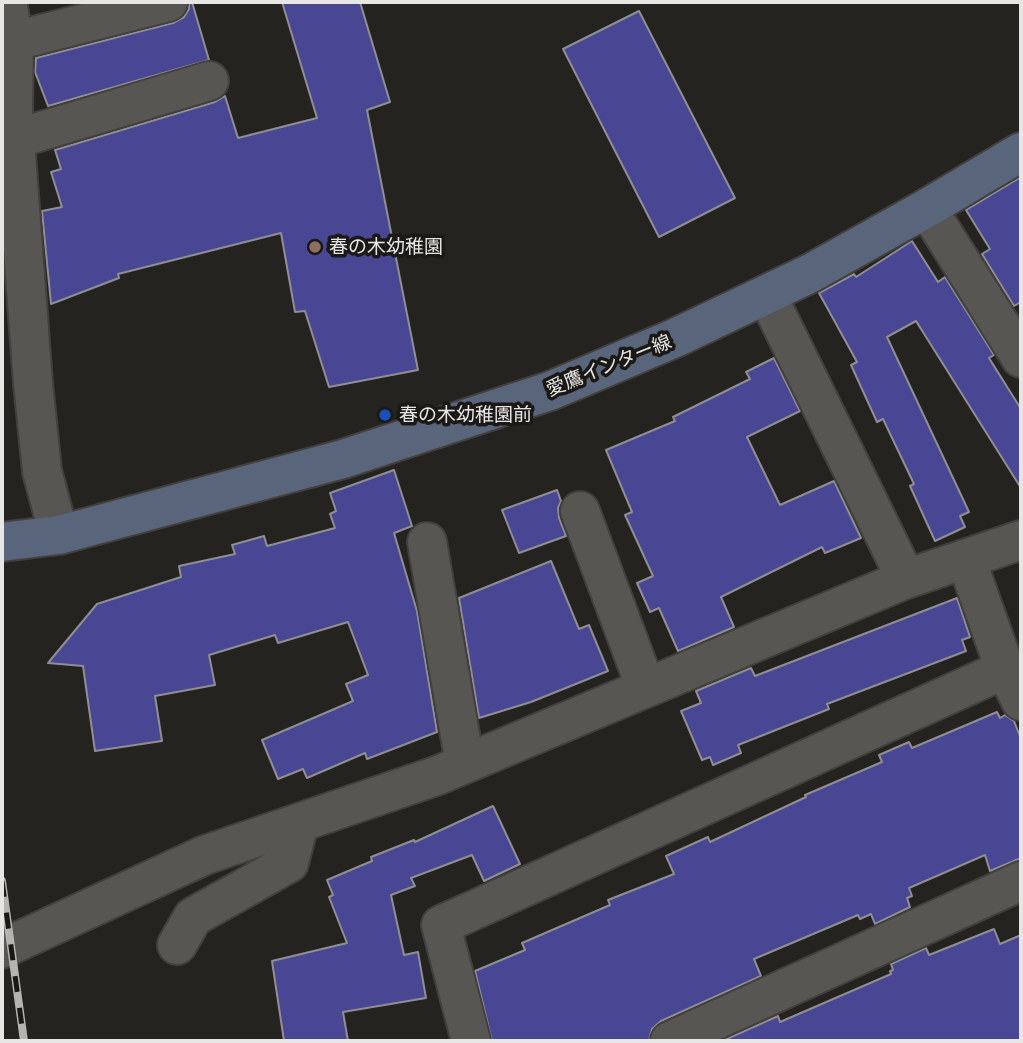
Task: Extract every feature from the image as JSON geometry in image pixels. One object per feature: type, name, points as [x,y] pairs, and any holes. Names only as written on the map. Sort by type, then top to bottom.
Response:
[{"type":"main road","name":"愛鷹インター線","points":[[2,542],[59,535],[342,459],[550,391],[675,338],[767,295],[927,208],[1021,152]]},
{"type":"street","points":[[6,2],[14,41],[15,139],[33,383],[42,471],[59,535]]},
{"type":"street","points":[[14,41],[168,2]]},
{"type":"street","points":[[15,139],[209,81]]},
{"type":"street","points":[[927,208],[1021,358]]},
{"type":"street","points":[[767,295],[906,579]]},
{"type":"street","points":[[580,511],[646,688]]},
{"type":"street","points":[[2,949],[205,855],[436,776],[906,579],[1021,540]]},
{"type":"street","points":[[427,542],[464,764]]},
{"type":"street","points":[[471,1041],[441,925],[1013,685],[966,559]]},
{"type":"street","points":[[177,945],[193,917],[289,863],[299,823]]},
{"type":"street","points":[[670,1041],[1021,881]]},
{"type":"building","points":[[189,2],[192,2],[209,60],[48,106],[35,72],[36,58],[173,23],[184,17],[189,9]]},
{"type":"building","points":[[282,2],[360,2],[390,102],[367,110],[418,370],[329,387],[305,311],[295,312],[281,233],[118,274],[119,278],[51,304],[42,211],[62,207],[51,172],[61,169],[55,150],[215,102],[225,96],[238,138],[317,118]]},
{"type":"building","points":[[639,11],[735,198],[659,237],[563,49]]},
{"type":"building","points":[[1021,177],[1021,302],[1014,306],[982,254],[990,249],[966,210]]},
{"type":"building","points":[[912,241],[938,282],[945,277],[994,355],[989,358],[1021,409],[1021,488],[916,321],[887,337],[969,512],[960,516],[965,527],[935,541],[910,486],[914,484],[883,419],[877,422],[851,365],[857,362],[819,293],[854,274],[856,277]]},
{"type":"building","points":[[774,358],[800,411],[747,437],[780,505],[834,481],[861,538],[825,553],[822,547],[721,597],[734,627],[678,651],[659,608],[650,612],[637,583],[653,576],[625,515],[632,512],[606,450],[675,421],[673,417],[750,379],[746,372]]},
{"type":"building","points":[[394,470],[412,526],[394,533],[417,611],[437,732],[367,759],[365,753],[307,778],[303,769],[278,779],[262,740],[353,701],[346,684],[368,675],[348,622],[278,643],[275,635],[209,655],[215,685],[155,696],[162,741],[95,751],[83,666],[48,663],[97,604],[181,577],[179,566],[235,554],[232,545],[264,536],[267,546],[335,528],[330,514],[336,511],[330,493]]},
{"type":"building","points":[[557,490],[561,501],[558,508],[559,518],[566,536],[519,553],[502,510]]},
{"type":"building","points":[[551,561],[579,629],[589,625],[608,671],[531,702],[479,718],[459,598]]},
{"type":"building","points":[[957,598],[970,637],[962,640],[966,651],[827,704],[829,709],[738,745],[741,753],[713,765],[710,757],[702,760],[681,711],[701,703],[696,691],[751,668],[755,676]]},
{"type":"building","points":[[997,712],[1000,718],[1005,715],[1014,721],[1021,739],[1021,858],[990,871],[985,855],[909,888],[912,896],[907,898],[910,907],[875,924],[871,914],[860,919],[858,915],[754,959],[761,976],[661,1021],[652,1029],[649,1041],[492,1041],[475,971],[525,950],[522,943],[610,905],[608,900],[674,874],[666,856],[708,837],[710,842],[806,797],[805,795],[882,762],[879,755],[909,742],[912,748]]},
{"type":"building","points":[[493,806],[520,864],[484,881],[472,855],[411,878],[415,886],[391,895],[404,955],[418,952],[426,998],[343,1012],[348,1041],[284,1041],[272,961],[347,943],[329,897],[333,895],[327,880],[372,861],[371,857],[414,840],[415,842]]},
{"type":"building","points":[[994,929],[1000,944],[1021,935],[1021,1041],[722,1041],[778,1016],[780,1022],[891,974],[891,964],[926,948],[929,955]]},
{"type":"railway","points":[[2,881],[24,1041]]},
{"type":"place","name":"春の木幼稚園","points":[[315,247]]},
{"type":"place","name":"春の木幼稚園前","points":[[385,415]]}]
